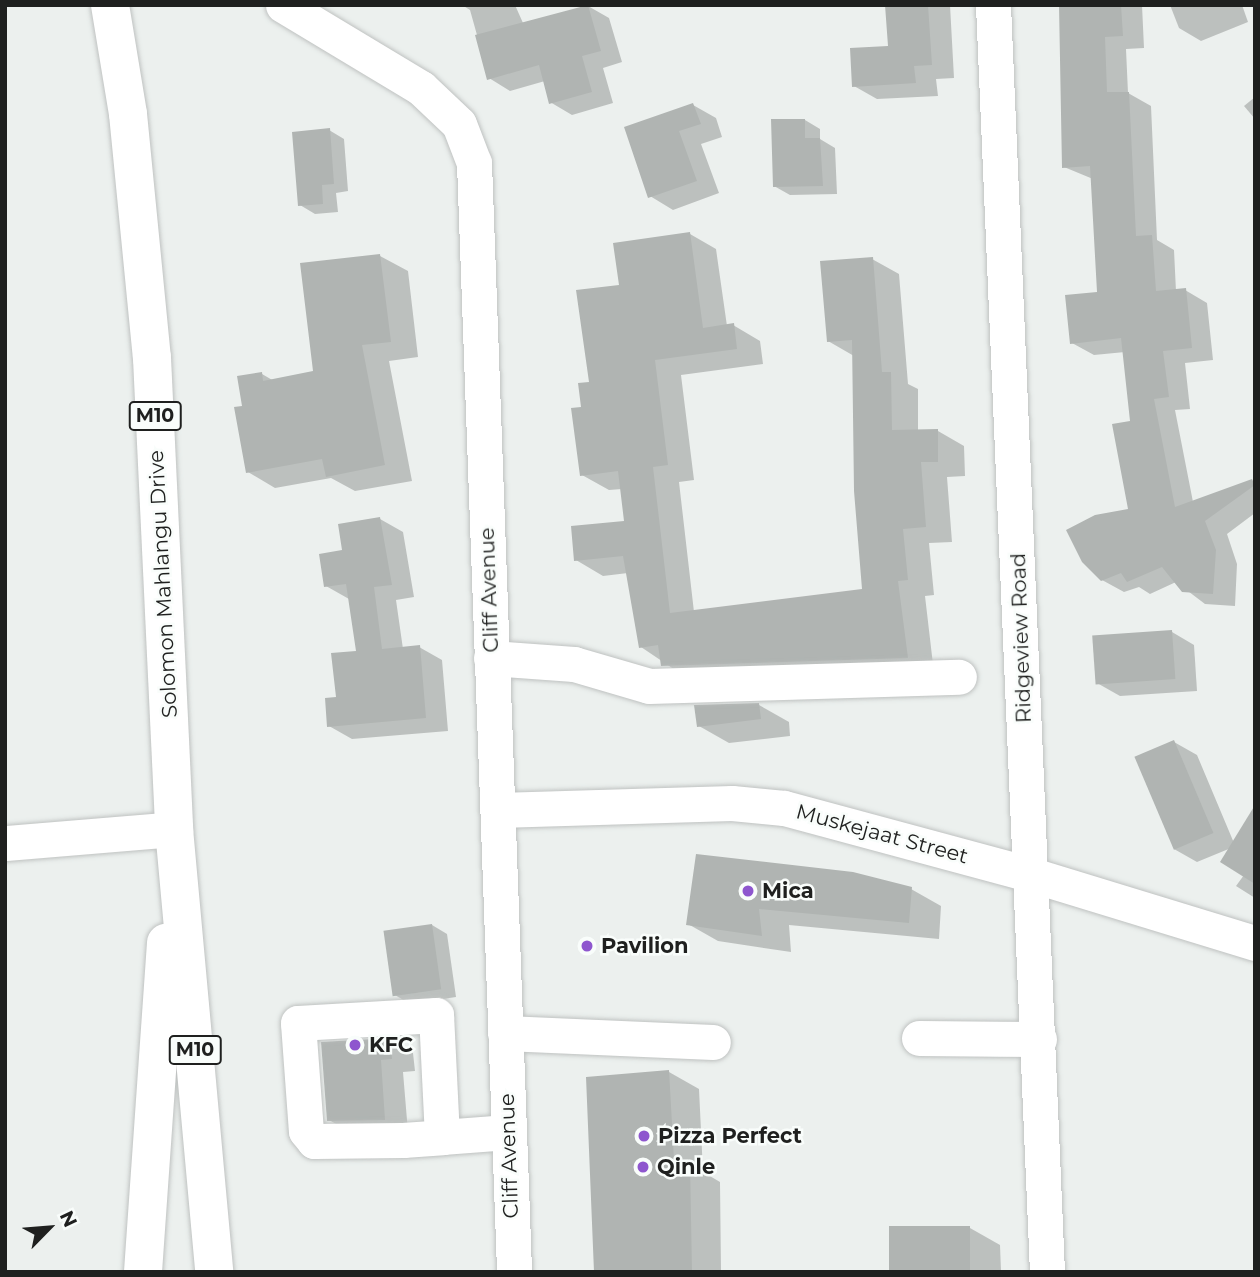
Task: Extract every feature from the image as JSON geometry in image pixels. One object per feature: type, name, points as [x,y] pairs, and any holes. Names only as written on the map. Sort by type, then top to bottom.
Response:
[{"type":"main road","name":"Solomon Mahlangu Drive","points":[[110,5],[128,114],[152,358],[174,829],[214,1272]]},
{"type":"main road","name":"Solomon Mahlangu Drive","points":[[143,1272],[174,829]]},
{"type":"street","name":"Cliff Avenue","points":[[283,5],[421,88],[460,124],[470,144],[474,163],[514,1272]]},
{"type":"street","name":"Ridgeview Road","points":[[993,5],[1029,874],[1040,1039],[1047,1272]]},
{"type":"street","points":[[491,658],[574,664],[649,686],[959,677]]},
{"type":"street","name":"Muskejaat Street","points":[[498,810],[732,803],[784,808],[1029,874],[1255,943]]},
{"type":"street","points":[[5,843],[174,829]]},
{"type":"street","points":[[442,1137],[436,1015],[298,1023],[306,1131],[314,1141],[442,1137],[508,1132]]},
{"type":"street","points":[[505,1033],[713,1042]]},
{"type":"street","points":[[919,1038],[1040,1039]]},
{"type":"building","points":[[588,5],[601,51],[582,56],[592,92],[549,104],[539,65],[487,80],[475,35]]},
{"type":"building","points":[[885,5],[928,5],[932,65],[914,66],[916,83],[852,87],[850,48],[888,46]]},
{"type":"building","points":[[1059,5],[1121,5],[1123,36],[1105,37],[1107,92],[1129,92],[1136,236],[1152,235],[1156,291],[1186,288],[1192,348],[1163,351],[1169,397],[1154,399],[1175,507],[1252,479],[1255,485],[1205,521],[1216,550],[1213,594],[1182,592],[1162,567],[1127,582],[1121,573],[1101,581],[1082,562],[1066,530],[1095,515],[1128,509],[1112,424],[1130,421],[1121,338],[1070,344],[1065,295],[1097,292],[1090,166],[1062,168]]},
{"type":"building","points":[[693,103],[701,124],[679,131],[697,181],[648,198],[624,127]]},
{"type":"building","points":[[771,119],[805,119],[805,138],[820,138],[823,186],[773,187]]},
{"type":"building","points":[[330,128],[334,184],[322,185],[323,204],[298,206],[292,132]]},
{"type":"building","points":[[690,232],[703,328],[734,323],[737,349],[655,360],[668,465],[653,467],[670,613],[862,589],[854,491],[852,340],[827,342],[820,261],[873,257],[882,372],[891,372],[892,430],[938,429],[938,462],[921,462],[926,527],[903,529],[908,580],[898,581],[908,658],[661,666],[658,645],[639,648],[623,556],[574,561],[571,526],[624,521],[618,471],[580,476],[571,408],[581,407],[578,383],[589,382],[576,290],[619,285],[613,243]]},
{"type":"building","points":[[380,254],[391,342],[362,345],[385,465],[326,477],[322,459],[246,473],[234,407],[242,406],[237,376],[262,372],[263,381],[313,371],[300,263]]},
{"type":"building","points":[[380,517],[392,585],[374,587],[382,649],[420,645],[426,718],[327,727],[325,698],[336,697],[331,653],[356,651],[346,584],[324,587],[319,554],[342,550],[338,524]]},
{"type":"building","points":[[1172,630],[1175,679],[1096,684],[1092,636]]},
{"type":"building","points":[[759,703],[761,719],[697,727],[694,705]]},
{"type":"building","points":[[1174,740],[1213,833],[1174,850],[1134,757]]},
{"type":"building","points":[[1255,805],[1255,884],[1220,862]]},
{"type":"building","points":[[696,854],[853,872],[912,887],[909,923],[759,909],[762,936],[686,925]]},
{"type":"building","points":[[432,924],[441,989],[393,996],[383,931]]},
{"type":"building","points":[[390,1038],[392,1059],[381,1060],[385,1120],[327,1121],[321,1042]]},
{"type":"building","points":[[669,1070],[674,1160],[690,1163],[692,1272],[594,1272],[586,1077]]},
{"type":"building","points":[[889,1226],[970,1226],[970,1272],[889,1272]]},
{"type":"place","name":"Mica","points":[[748,891]]},
{"type":"place","name":"Pavilion","points":[[587,946]]},
{"type":"place","name":"KFC","points":[[355,1045]]},
{"type":"place","name":"Pizza Perfect","points":[[644,1136]]},
{"type":"place","name":"Qinle","points":[[643,1167]]}]
